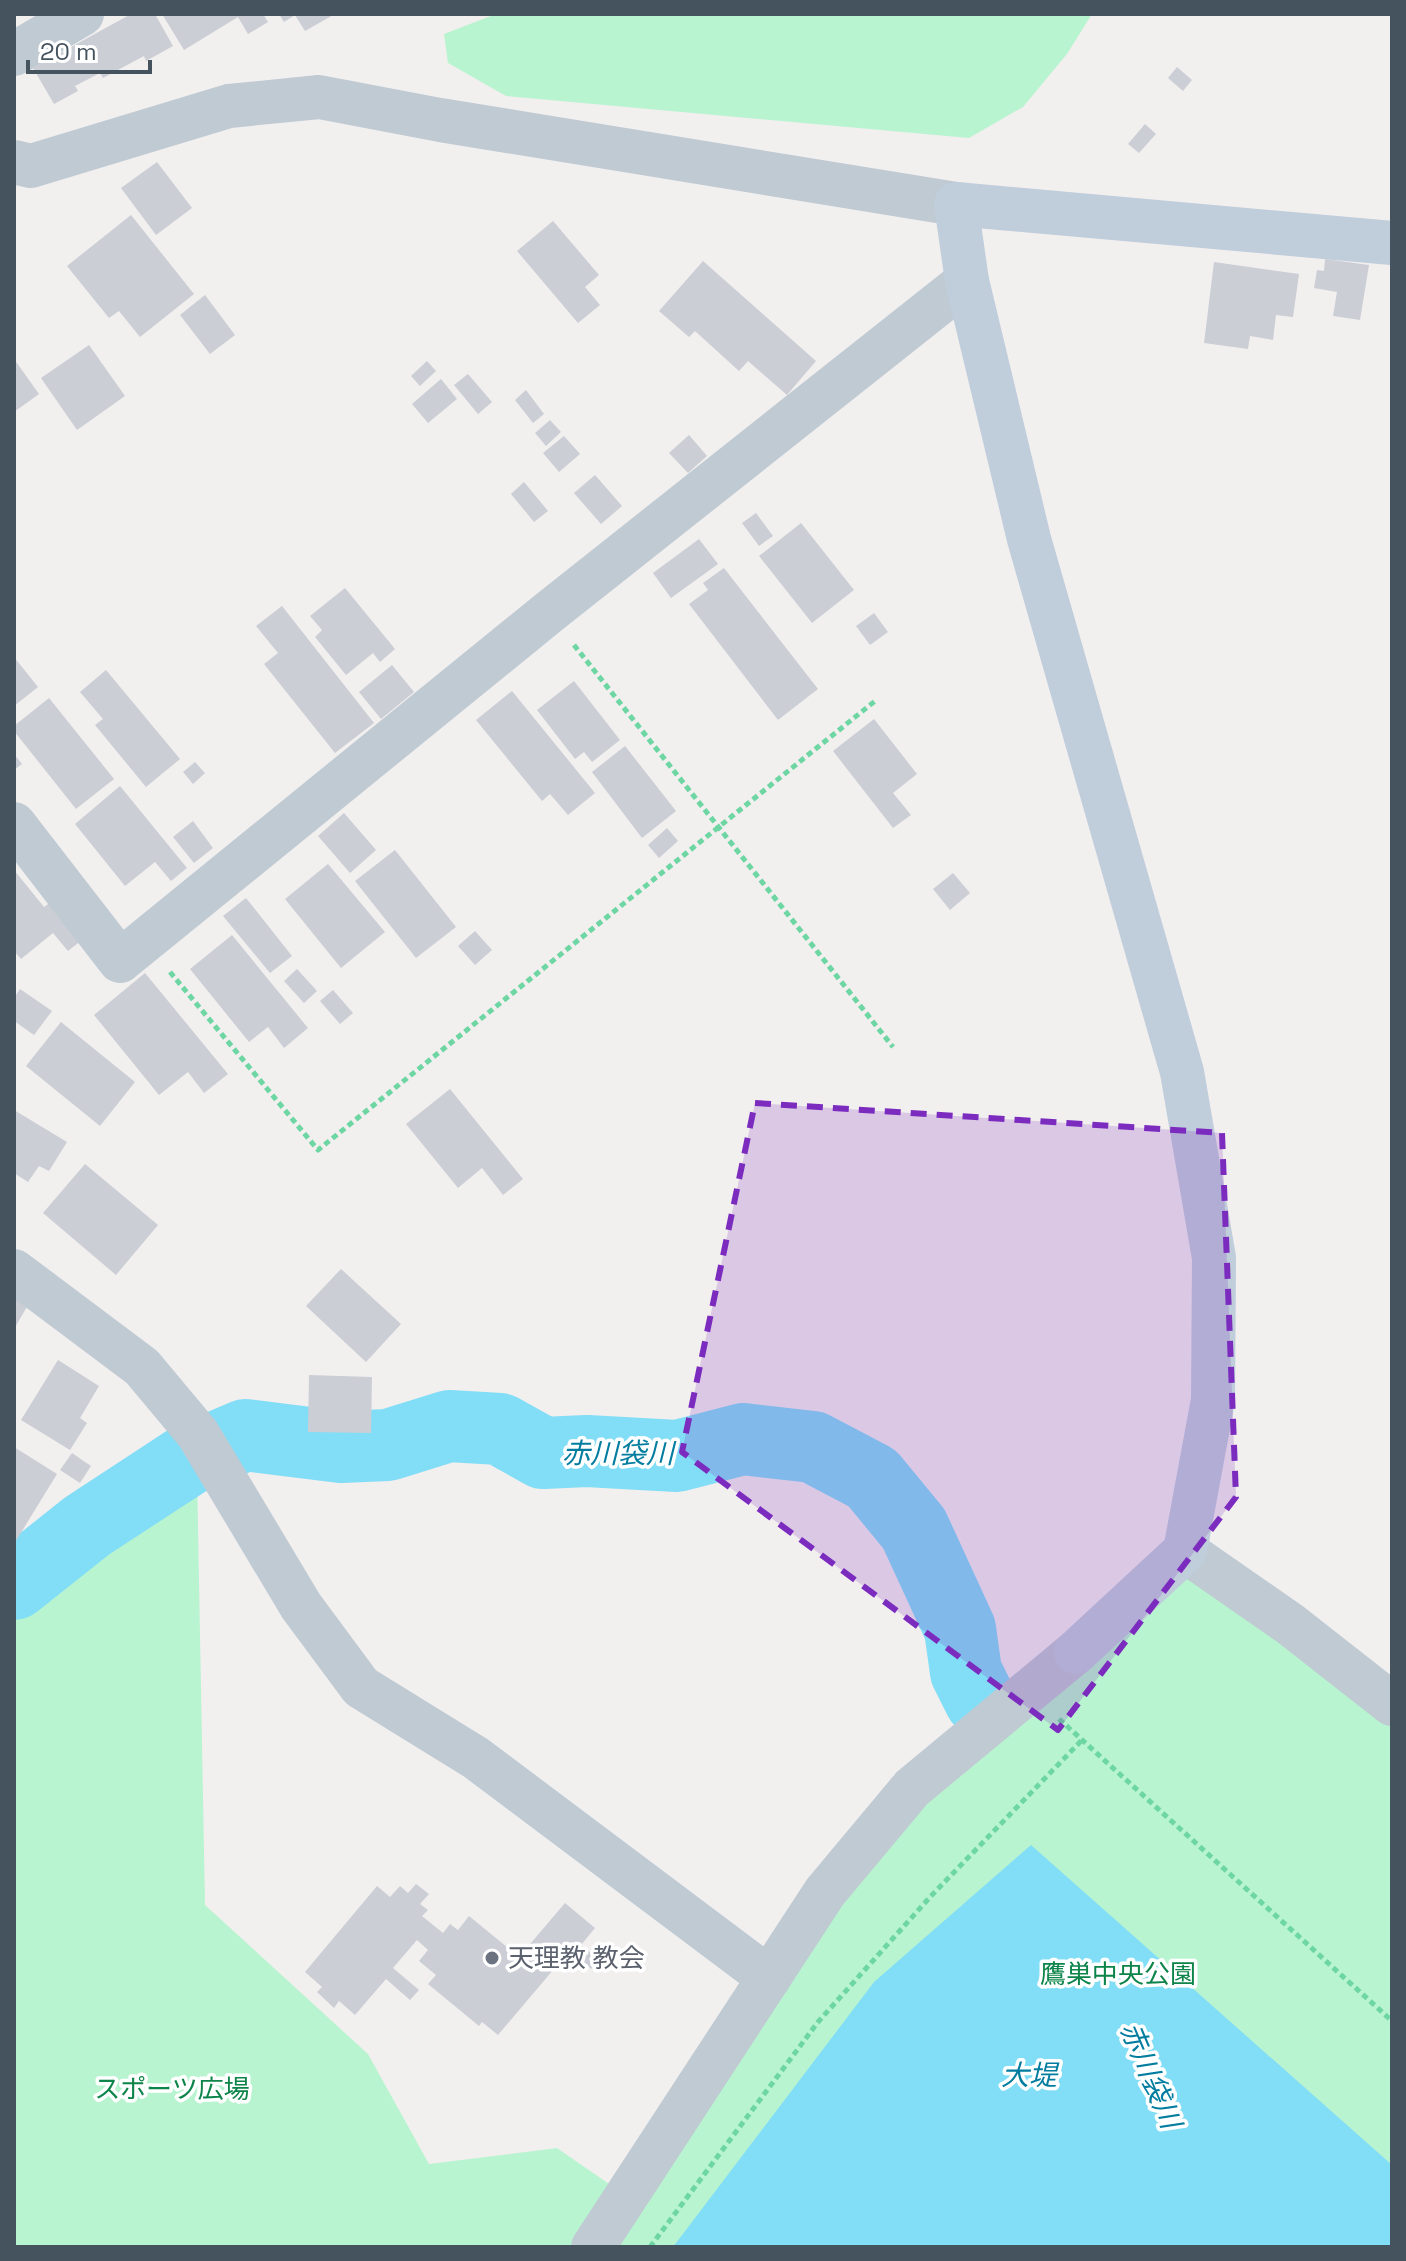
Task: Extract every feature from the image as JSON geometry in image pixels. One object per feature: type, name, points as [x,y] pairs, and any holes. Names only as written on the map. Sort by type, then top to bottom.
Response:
[{"type":"street","points":[[14,54],[82,14]]},
{"type":"street","points":[[14,162],[31,166],[229,106],[319,97],[440,120],[956,204],[1392,243]]},
{"type":"street","points":[[593,2247],[825,1892],[912,1788],[1076,1652],[1185,1551],[1213,1400],[1214,1258],[1182,1072],[1029,539],[967,281],[956,204]]},
{"type":"street","points":[[14,824],[120,961],[548,613],[967,281]]},
{"type":"street","points":[[14,1271],[142,1367],[198,1434],[301,1606],[361,1687],[476,1758],[769,1978]]},
{"type":"street","points":[[1185,1551],[1290,1624],[1392,1704]]},
{"type":"path","points":[[548,613],[893,1047]]},
{"type":"path","points":[[144,940],[318,1150],[875,701]]},
{"type":"path","points":[[1028,1692],[1392,2021]]},
{"type":"path","points":[[650,2247],[818,2022],[931,1896],[1082,1740]]},
{"type":"highlighted area","points":[[755,1103],[1222,1133],[1236,1497],[1058,1730],[682,1452]]},
{"type":"green space","points":[[496,14],[1092,14],[1067,54],[1023,107],[969,138],[506,96],[448,63],[444,34]]},
{"type":"green space","name":"鷹巣中央公園","points":[[197,1471],[205,1905],[368,2054],[429,2164],[557,2148],[625,2195],[825,1892],[1185,1551],[1392,1704],[1392,2247],[14,2247],[14,1603],[33,1598]]},
{"type":"water","name":"大堤","points":[[1031,1845],[1392,2165],[1392,2247],[673,2247],[874,1982]]},
{"type":"building","points":[[131,14],[155,14],[173,46],[146,61],[144,56],[103,78],[100,73],[75,86],[78,91],[54,104],[33,68]]},
{"type":"building","points":[[162,14],[263,14],[268,22],[248,34],[238,17],[184,50]]},
{"type":"building","points":[[279,14],[335,14],[305,31],[295,15],[284,22]]},
{"type":"building","points":[[1177,67],[1192,80],[1183,91],[1168,78]]},
{"type":"building","points":[[1145,124],[1156,134],[1139,153],[1128,144]]},
{"type":"building","points":[[157,162],[192,208],[156,235],[121,188]]},
{"type":"building","points":[[131,215],[194,294],[140,337],[119,311],[109,318],[67,266]]},
{"type":"building","points":[[553,221],[599,275],[585,287],[600,305],[578,323],[517,251]]},
{"type":"building","points":[[1325,259],[1369,265],[1360,320],[1333,316],[1337,292],[1314,288],[1317,270],[1324,271]]},
{"type":"building","points":[[703,261],[816,361],[787,395],[748,361],[739,371],[695,331],[689,337],[659,311]]},
{"type":"building","points":[[1214,262],[1299,274],[1293,317],[1276,315],[1273,340],[1250,336],[1248,349],[1204,343]]},
{"type":"building","points":[[205,295],[235,335],[210,354],[180,315]]},
{"type":"building","points":[[89,345],[125,396],[77,430],[41,378]]},
{"type":"building","points":[[14,359],[39,394],[14,412]]},
{"type":"building","points":[[427,361],[436,371],[420,386],[411,376]]},
{"type":"building","points":[[468,374],[492,402],[478,414],[454,385]]},
{"type":"building","points":[[441,379],[457,399],[428,423],[412,404]]},
{"type":"building","points":[[526,390],[544,414],[533,423],[515,400]]},
{"type":"building","points":[[550,420],[561,432],[546,446],[535,433]]},
{"type":"building","points":[[689,435],[707,456],[688,473],[669,453]]},
{"type":"building","points":[[564,436],[580,454],[559,472],[543,453]]},
{"type":"building","points":[[595,475],[622,506],[601,524],[574,493]]},
{"type":"building","points":[[524,482],[548,511],[534,522],[511,494]]},
{"type":"building","points":[[756,513],[773,536],[759,546],[742,523]]},
{"type":"building","points":[[801,523],[854,590],[812,623],[759,556]]},
{"type":"building","points":[[699,539],[718,564],[671,598],[653,573]]},
{"type":"building","points":[[724,568],[818,689],[778,720],[689,604],[708,590],[703,583]]},
{"type":"building","points":[[345,588],[395,649],[380,662],[373,653],[346,675],[315,637],[322,630],[310,616]]},
{"type":"building","points":[[282,606],[374,723],[335,753],[264,664],[278,653],[256,626]]},
{"type":"building","points":[[874,613],[888,632],[870,645],[856,626]]},
{"type":"building","points":[[14,657],[38,687],[14,706]]},
{"type":"building","points":[[392,665],[414,692],[381,719],[359,692]]},
{"type":"building","points":[[106,670],[180,759],[146,787],[95,725],[103,719],[80,692]]},
{"type":"building","points":[[574,681],[620,740],[592,762],[584,752],[575,759],[537,710]]},
{"type":"building","points":[[512,691],[595,793],[568,815],[550,794],[542,801],[476,720]]},
{"type":"building","points":[[49,698],[114,779],[76,809],[14,731],[14,726]]},
{"type":"building","points":[[874,719],[917,774],[893,793],[911,815],[893,828],[833,751]]},
{"type":"building","points":[[625,746],[676,811],[642,838],[592,772]]},
{"type":"building","points":[[14,754],[22,764],[14,770]]},
{"type":"building","points":[[195,762],[205,773],[193,784],[183,772]]},
{"type":"building","points":[[120,786],[187,868],[171,881],[155,862],[125,886],[75,824]]},
{"type":"building","points":[[344,813],[376,850],[350,873],[318,836]]},
{"type":"building","points":[[193,821],[213,848],[194,863],[173,837]]},
{"type":"building","points":[[667,828],[678,841],[659,858],[648,845]]},
{"type":"building","points":[[395,850],[456,927],[416,958],[355,881]]},
{"type":"building","points":[[328,864],[385,932],[341,968],[285,899]]},
{"type":"building","points":[[14,870],[44,907],[51,902],[82,940],[68,951],[53,933],[21,959],[14,951]]},
{"type":"building","points":[[953,873],[970,893],[950,910],[933,889]]},
{"type":"building","points":[[246,898],[292,956],[270,973],[223,916]]},
{"type":"building","points":[[475,931],[492,950],[475,965],[458,946]]},
{"type":"building","points":[[232,935],[308,1028],[284,1048],[268,1027],[249,1042],[190,969]]},
{"type":"building","points":[[297,969],[317,991],[304,1003],[284,981]]},
{"type":"building","points":[[145,973],[228,1074],[204,1093],[188,1072],[159,1095],[94,1015]]},
{"type":"building","points":[[20,989],[52,1011],[34,1035],[14,1021],[14,998]]},
{"type":"building","points":[[333,990],[353,1013],[340,1024],[320,1001]]},
{"type":"building","points":[[61,1022],[135,1082],[100,1126],[26,1066]]},
{"type":"building","points":[[450,1089],[523,1179],[503,1195],[482,1168],[458,1188],[406,1124]]},
{"type":"building","points":[[14,1110],[67,1142],[49,1171],[39,1166],[28,1182],[14,1173]]},
{"type":"building","points":[[85,1164],[158,1225],[116,1275],[43,1213]]},
{"type":"building","points":[[341,1269],[401,1324],[366,1362],[306,1306]]},
{"type":"building","points":[[14,1296],[28,1305],[14,1329]]},
{"type":"building","points":[[58,1360],[99,1386],[80,1418],[87,1423],[70,1450],[21,1420]]},
{"type":"building","points":[[309,1375],[372,1377],[371,1433],[308,1432]]},
{"type":"building","points":[[14,1447],[57,1474],[14,1544]]},
{"type":"building","points":[[72,1453],[91,1466],[80,1483],[60,1470]]},
{"type":"building","name":"天理教 教会","points":[[416,1884],[429,1894],[420,1904],[428,1910],[422,1916],[443,1933],[450,1924],[458,1930],[469,1916],[519,1957],[565,1903],[595,1928],[581,1945],[599,1959],[591,1969],[570,1950],[498,2035],[482,2022],[479,2026],[428,1984],[436,1975],[419,1961],[428,1950],[417,1940],[393,1968],[419,1990],[410,2000],[386,1979],[355,2015],[339,2001],[334,2008],[317,1992],[322,1987],[305,1972],[377,1886],[390,1897],[400,1886],[408,1893]]},
{"type":"waterway","name":"赤川袋川","points":[[14,1584],[87,1526],[191,1458],[245,1435],[341,1447],[388,1445],[449,1426],[500,1429],[543,1453],[587,1451],[677,1456],[743,1439],[813,1447],[872,1478],[914,1529],[960,1629],[966,1672],[980,1700]]},
{"type":"place","name":"天理教 教会","points":[[492,1958]]},
{"type":"park label","name":"スポーツ広場","points":[[172,2089]]}]
